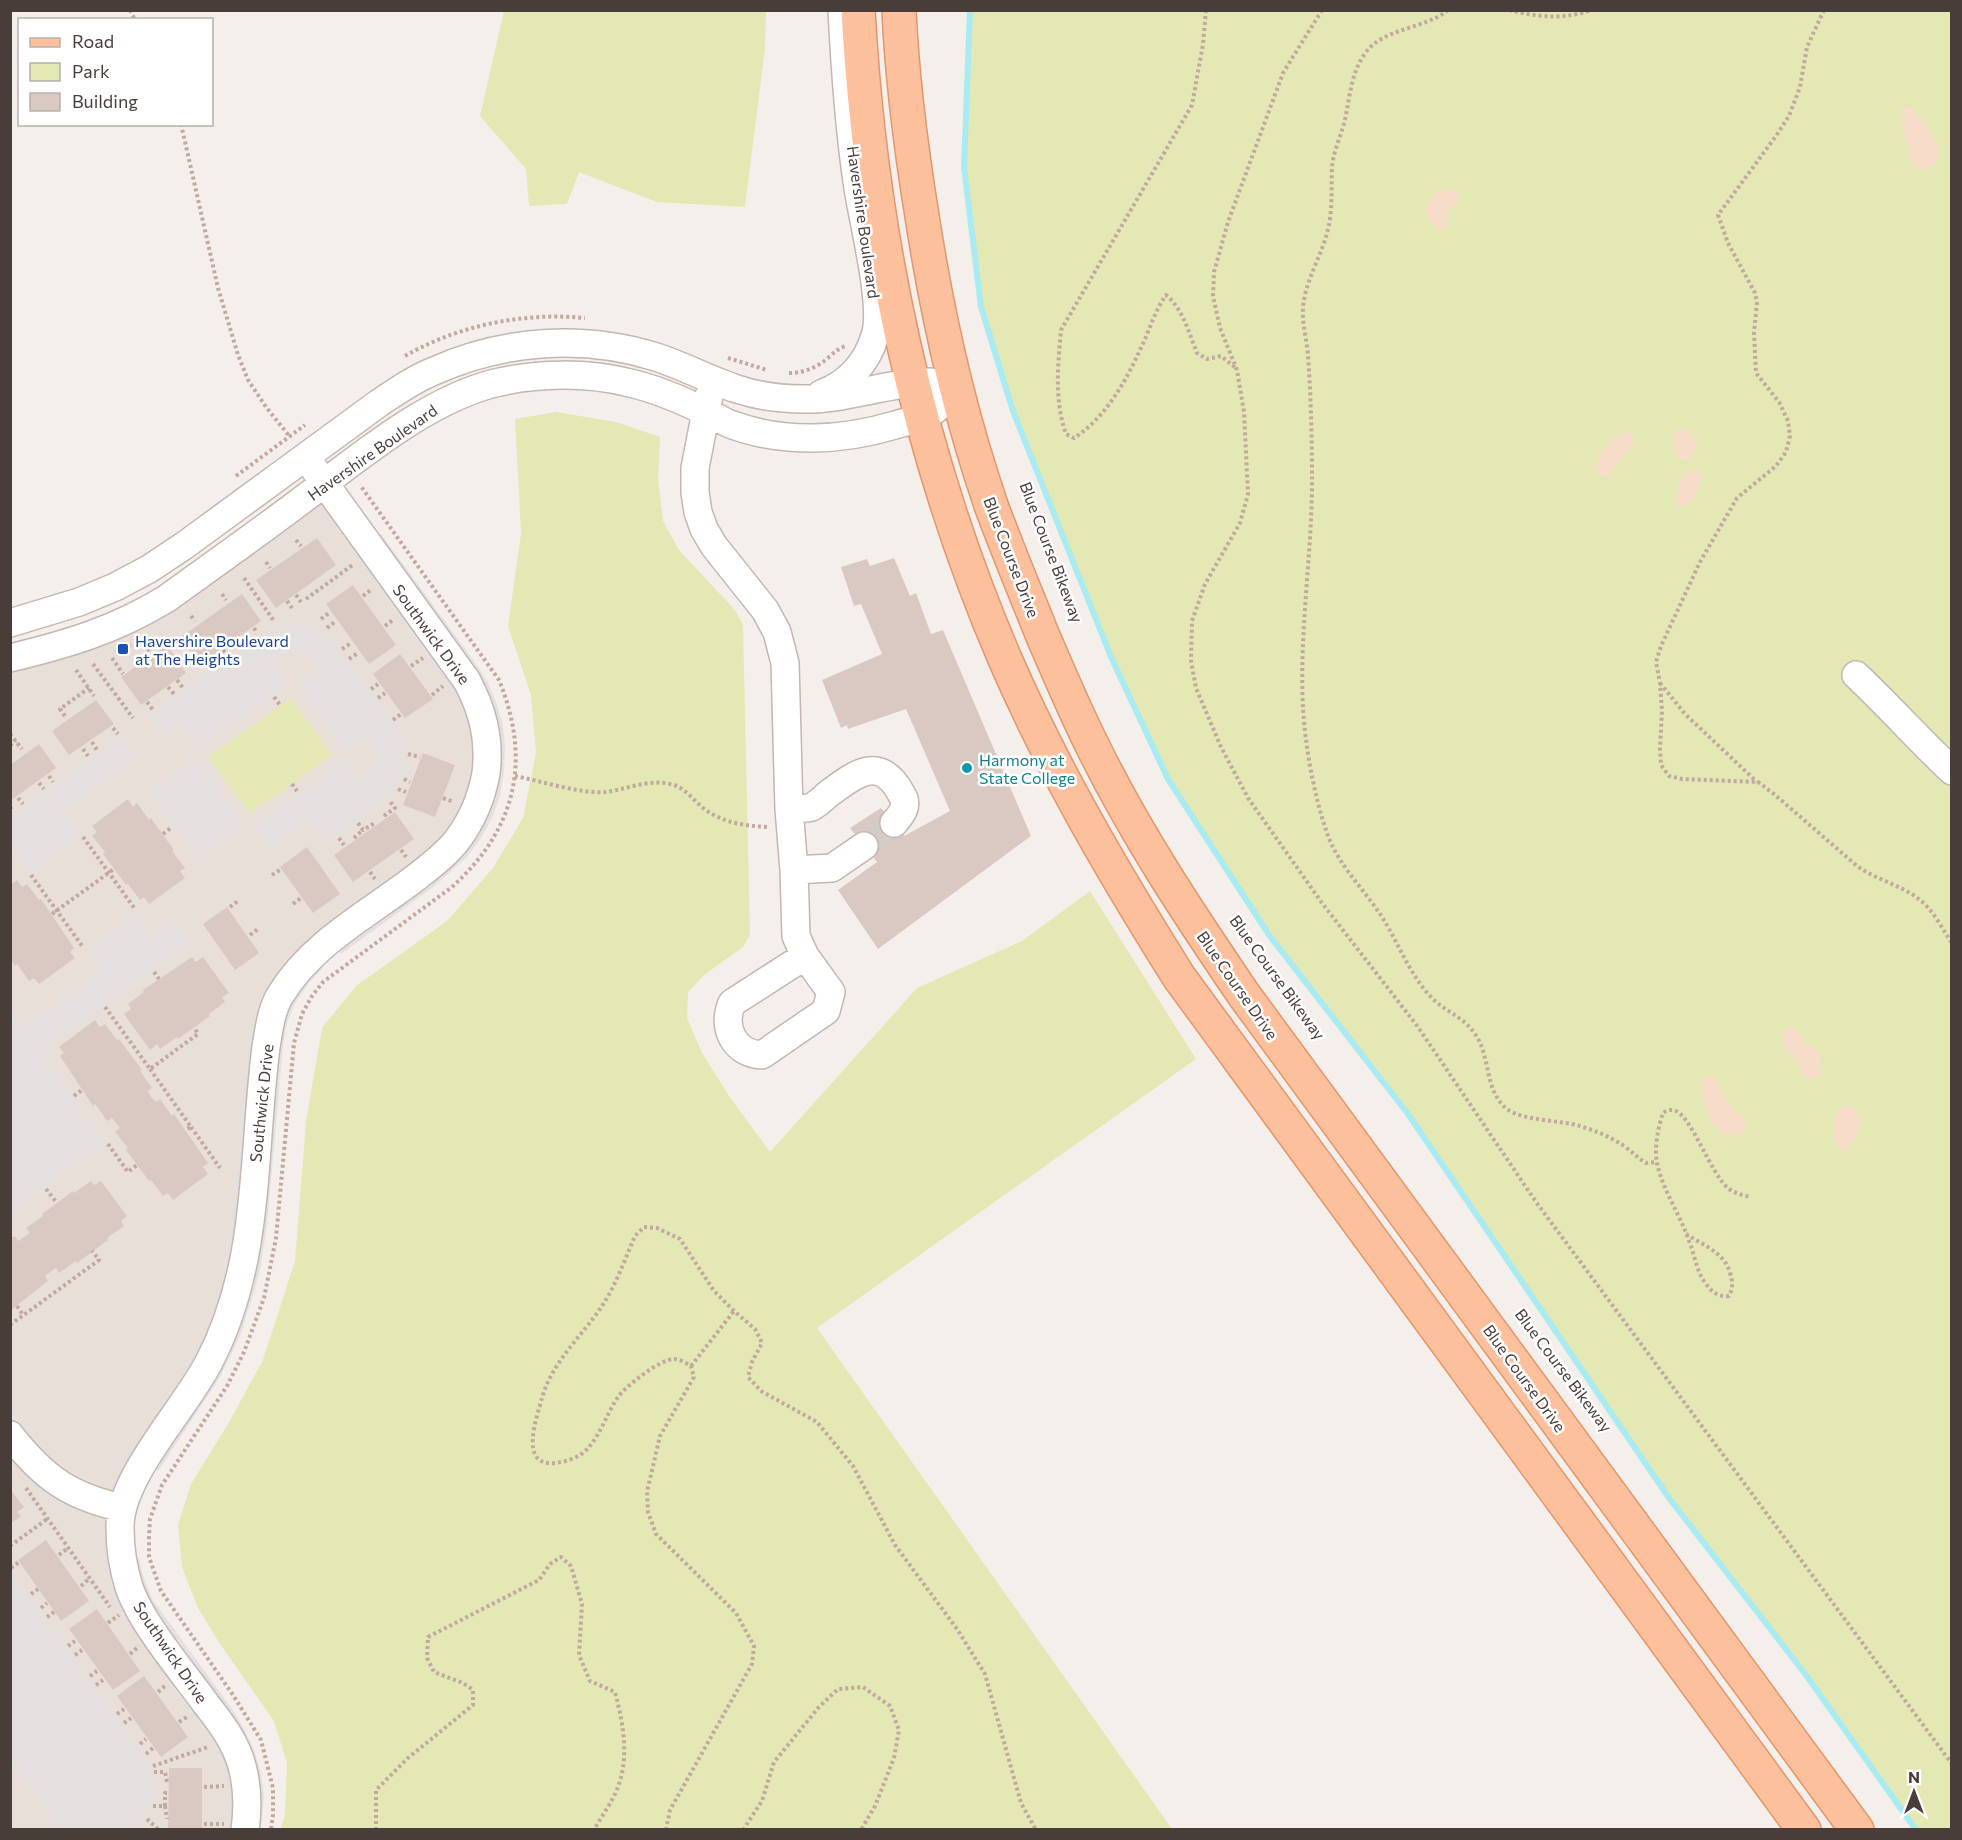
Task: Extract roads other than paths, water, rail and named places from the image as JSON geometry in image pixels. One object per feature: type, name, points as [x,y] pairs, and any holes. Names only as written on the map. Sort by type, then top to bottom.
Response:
[{"type":"main road","points":[[858,10],[861,69],[877,206],[896,308],[922,418],[952,517],[977,588],[1005,659],[1034,723],[1119,881],[1173,968],[1804,1830]]},
{"type":"main road","name":"Blue Course Drive","points":[[899,10],[915,174],[933,287],[956,389],[991,505],[1017,573],[1092,745],[1128,813],[1181,902],[1244,995],[1857,1830]]},
{"type":"street","name":"Havershire Boulevard","points":[[806,399],[830,391],[850,377],[865,360],[876,334],[876,300],[846,89],[842,10]]},
{"type":"street","name":"Havershire Boulevard","points":[[10,623],[79,602],[115,587],[185,545],[409,383],[459,361],[513,347],[573,344],[629,350],[656,357],[738,390],[768,396],[806,399],[932,382],[956,389],[942,404],[922,418],[867,432],[839,437],[812,438],[778,436],[730,424],[658,391],[629,382],[558,375],[525,377],[493,384],[442,403],[392,434],[166,599],[136,617],[74,641],[10,658]]},
{"type":"street","points":[[712,380],[695,468],[694,492],[704,529],[714,546],[765,609],[777,632],[785,663],[796,936],[805,956]]},
{"type":"street","name":"Southwick Drive","points":[[235,1827],[247,1810],[247,1787],[242,1765],[233,1742],[153,1630],[129,1587],[121,1547],[122,1508],[141,1467],[208,1364],[230,1314],[239,1286],[250,1226],[265,1055],[271,1022],[279,997],[293,976],[313,956],[439,859],[451,847],[473,816],[484,784],[488,757],[486,730],[478,702],[467,681],[305,457]]},
{"type":"street","points":[[1856,675],[1952,771]]},
{"type":"street","points":[[790,819],[811,807],[854,775],[869,770],[882,772],[896,783],[905,799],[904,811],[894,823]]},
{"type":"street","points":[[794,870],[832,868],[864,846]]},
{"type":"street","points":[[10,1435],[41,1470],[65,1489],[92,1500],[122,1508]]},
{"type":"waterway","points":[[970,10],[964,167],[981,307],[1013,411],[1111,657],[1168,779],[1269,935],[1408,1114],[1669,1498],[1806,1675],[1916,1830]]},
{"type":"tunnel","points":[[864,846],[894,823]]},
{"type":"place","name":"Havershire Boulevard at The Heights","points":[[123,649]]},
{"type":"place","name":"Harmony at State College","points":[[967,768]]}]
